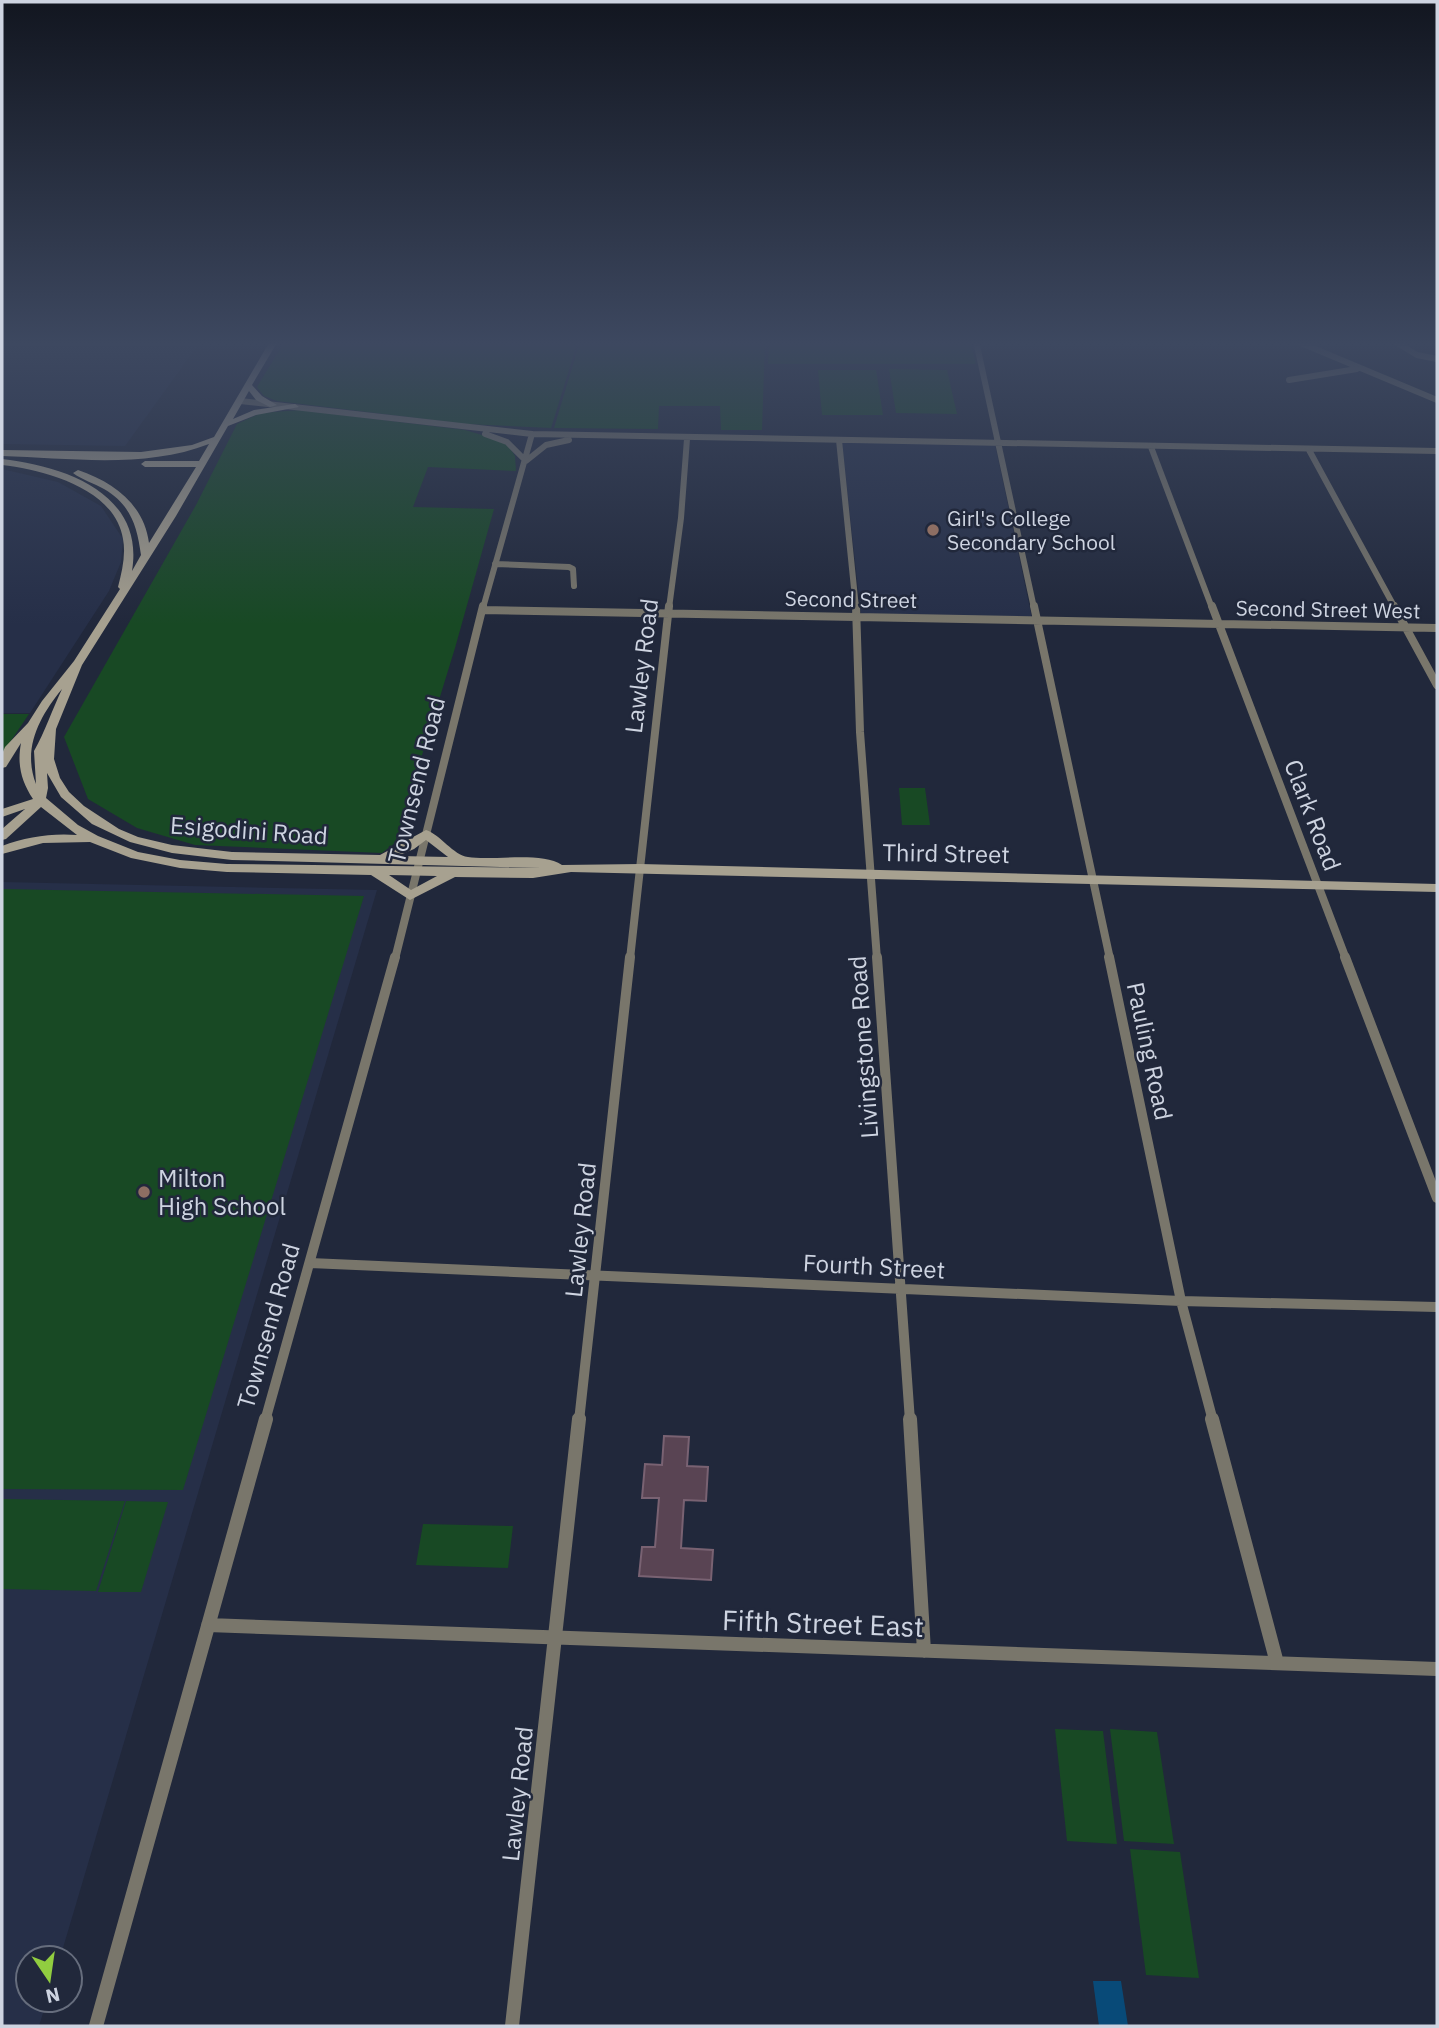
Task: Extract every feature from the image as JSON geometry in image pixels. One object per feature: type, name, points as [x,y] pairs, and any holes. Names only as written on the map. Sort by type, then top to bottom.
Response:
[{"type":"main road","points":[[3,458],[165,454],[195,448],[218,437]]},
{"type":"main road","name":"Esigodini Road","points":[[218,437],[77,664],[58,684],[34,721],[24,758],[30,786],[39,801],[72,828],[97,842],[120,852],[178,865],[418,866]]},
{"type":"main road","points":[[3,458],[44,462],[200,464]]},
{"type":"main road","name":"Esigodini Road","points":[[3,458],[74,481],[101,496],[114,509],[127,533],[129,548],[121,595]]},
{"type":"main road","points":[[44,462],[79,473],[118,495],[141,522],[146,556]]},
{"type":"main road","name":"Esigodini Road","points":[[77,664],[72,684],[52,721],[47,740],[50,768],[60,789],[89,816],[117,833],[154,846],[188,853],[377,865]]},
{"type":"main road","points":[[2,764],[11,747],[34,721]]},
{"type":"main road","points":[[2,836],[39,801],[42,781],[38,759],[47,740]]},
{"type":"main road","points":[[2,813],[39,801],[94,830],[117,833]]},
{"type":"main road","points":[[426,835],[459,867],[410,896],[377,865],[426,835]]},
{"type":"main road","points":[[2,850],[41,838],[67,837],[97,842]]},
{"type":"main road","name":"Third Street","points":[[418,866],[533,874],[571,868],[640,868],[1437,888]]},
{"type":"street","points":[[488,436],[508,442],[526,461],[551,443],[601,436]]},
{"type":"street","name":"Townsend Road","points":[[96,2026],[310,1263],[418,866],[482,610],[532,436]]},
{"type":"street","points":[[589,436],[1437,451]]},
{"type":"street","name":"Pauling Road","points":[[996,436],[1181,1301],[1277,1663]]},
{"type":"street","name":"Lawley Road","points":[[512,2026],[668,612],[681,517],[687,439]]},
{"type":"street","name":"Livingstone Road","points":[[839,440],[857,617],[859,705],[902,1289],[924,1651]]},
{"type":"street","name":"Clark Road","points":[[1151,447],[1437,1198]]},
{"type":"street","points":[[1309,450],[1437,685]]},
{"type":"street","points":[[495,565],[569,567],[573,569],[574,586]]},
{"type":"street","name":"Second Street","points":[[482,610],[1218,625]]},
{"type":"street","name":"Second Street West","points":[[1218,625],[1437,628]]},
{"type":"street","name":"Fourth Street","points":[[310,1263],[596,1273],[1181,1301],[1437,1307]]},
{"type":"street","name":"Fifth Street East","points":[[208,1625],[1437,1669]]},
{"type":"shaded area","points":[[2,436],[132,436],[125,446],[2,444]]},
{"type":"shaded area","name":"Girl's College Secondary School","points":[[842,442],[995,445],[1032,618],[861,615]]},
{"type":"shaded area","points":[[2,469],[58,482],[101,506],[123,539],[121,562],[109,591],[30,713],[2,713]]},
{"type":"shaded area","name":"Milton High School","points":[[2,882],[377,890],[64,1944],[14,1944],[14,2014],[43,2014],[39,2026],[2,2026]]},
{"type":"green space","points":[[231,436],[484,436],[506,442],[515,456],[516,471],[428,467],[413,507],[494,509],[455,648],[395,843],[382,853],[195,845],[137,828],[88,799],[64,737],[196,505]]},
{"type":"green space","points":[[2,714],[29,714],[2,754]]},
{"type":"green space","points":[[899,788],[925,788],[930,825],[902,825]]},
{"type":"green space","name":"Milton High School","points":[[2,889],[364,896],[183,1490],[2,1489]]},
{"type":"green space","points":[[2,1499],[125,1501],[96,1591],[2,1589]]},
{"type":"green space","points":[[126,1501],[168,1502],[141,1592],[98,1592]]},
{"type":"green space","points":[[423,1524],[513,1526],[508,1568],[416,1565]]},
{"type":"green space","points":[[1055,1729],[1103,1731],[1117,1844],[1067,1841]]},
{"type":"green space","points":[[1110,1729],[1157,1732],[1174,1844],[1124,1841]]},
{"type":"green space","points":[[1130,1849],[1180,1852],[1199,1978],[1146,1975]]},
{"type":"water","points":[[1093,1981],[1121,1981],[1128,2026],[1099,2026]]},
{"type":"building","points":[[664,1436],[689,1437],[687,1466],[708,1467],[706,1501],[684,1500],[681,1548],[713,1550],[711,1580],[639,1576],[642,1547],[655,1547],[659,1498],[642,1498],[645,1464],[662,1465]]},
{"type":"place","name":"Girl's College Secondary School","points":[[933,530]]},
{"type":"place","name":"Milton High School","points":[[144,1192]]}]
